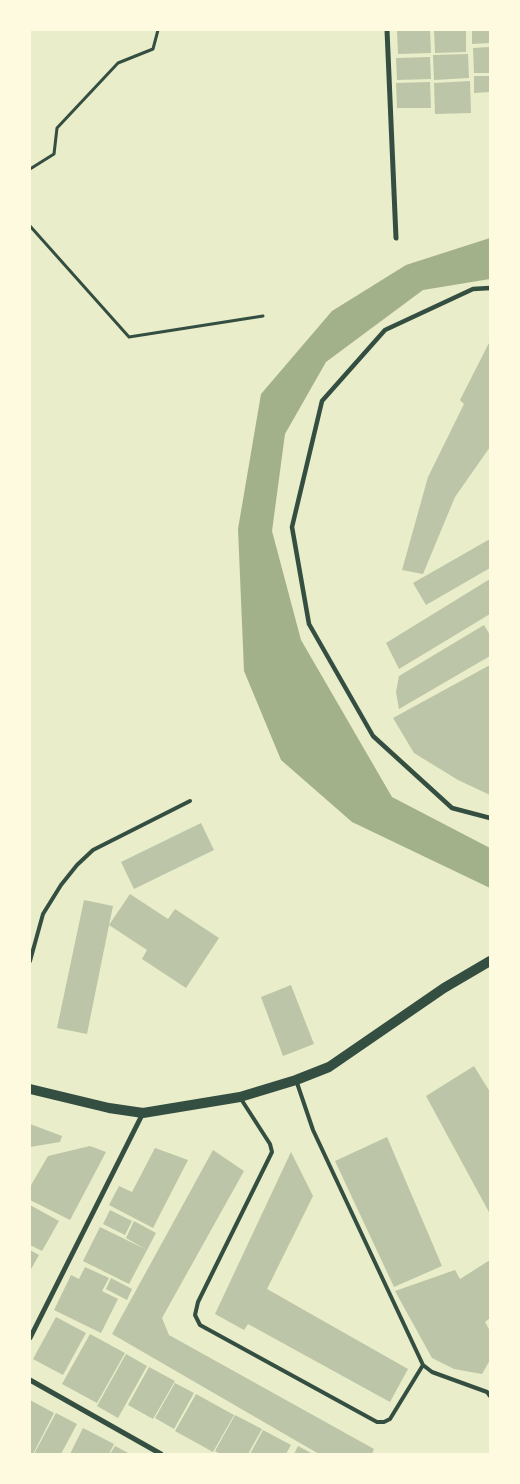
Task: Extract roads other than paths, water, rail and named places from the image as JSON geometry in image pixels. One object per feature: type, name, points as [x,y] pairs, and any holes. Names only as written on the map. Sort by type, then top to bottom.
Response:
[{"type":"main road","points":[[30,1088],[109,1108],[143,1112],[240,1097],[296,1080],[328,1067],[444,988],[490,961]]},
{"type":"street","points":[[387,30],[396,238]]},
{"type":"street","points":[[490,288],[473,289],[385,330],[322,401],[292,527],[309,624],[373,736],[452,808],[490,818]]},
{"type":"street","points":[[30,1338],[143,1112]]},
{"type":"street","points":[[30,1380],[161,1454]]},
{"type":"lane","points":[[30,961],[43,914],[61,884],[77,865],[94,850],[190,801]]},
{"type":"lane","points":[[296,1080],[313,1130],[424,1365],[432,1372],[487,1392],[490,1396]]},
{"type":"lane","points":[[240,1097],[270,1144],[272,1152],[198,1302],[195,1315],[200,1325],[377,1422],[384,1422],[390,1419],[424,1365]]},
{"type":"lane","points":[[487,1392],[490,1386]]}]
